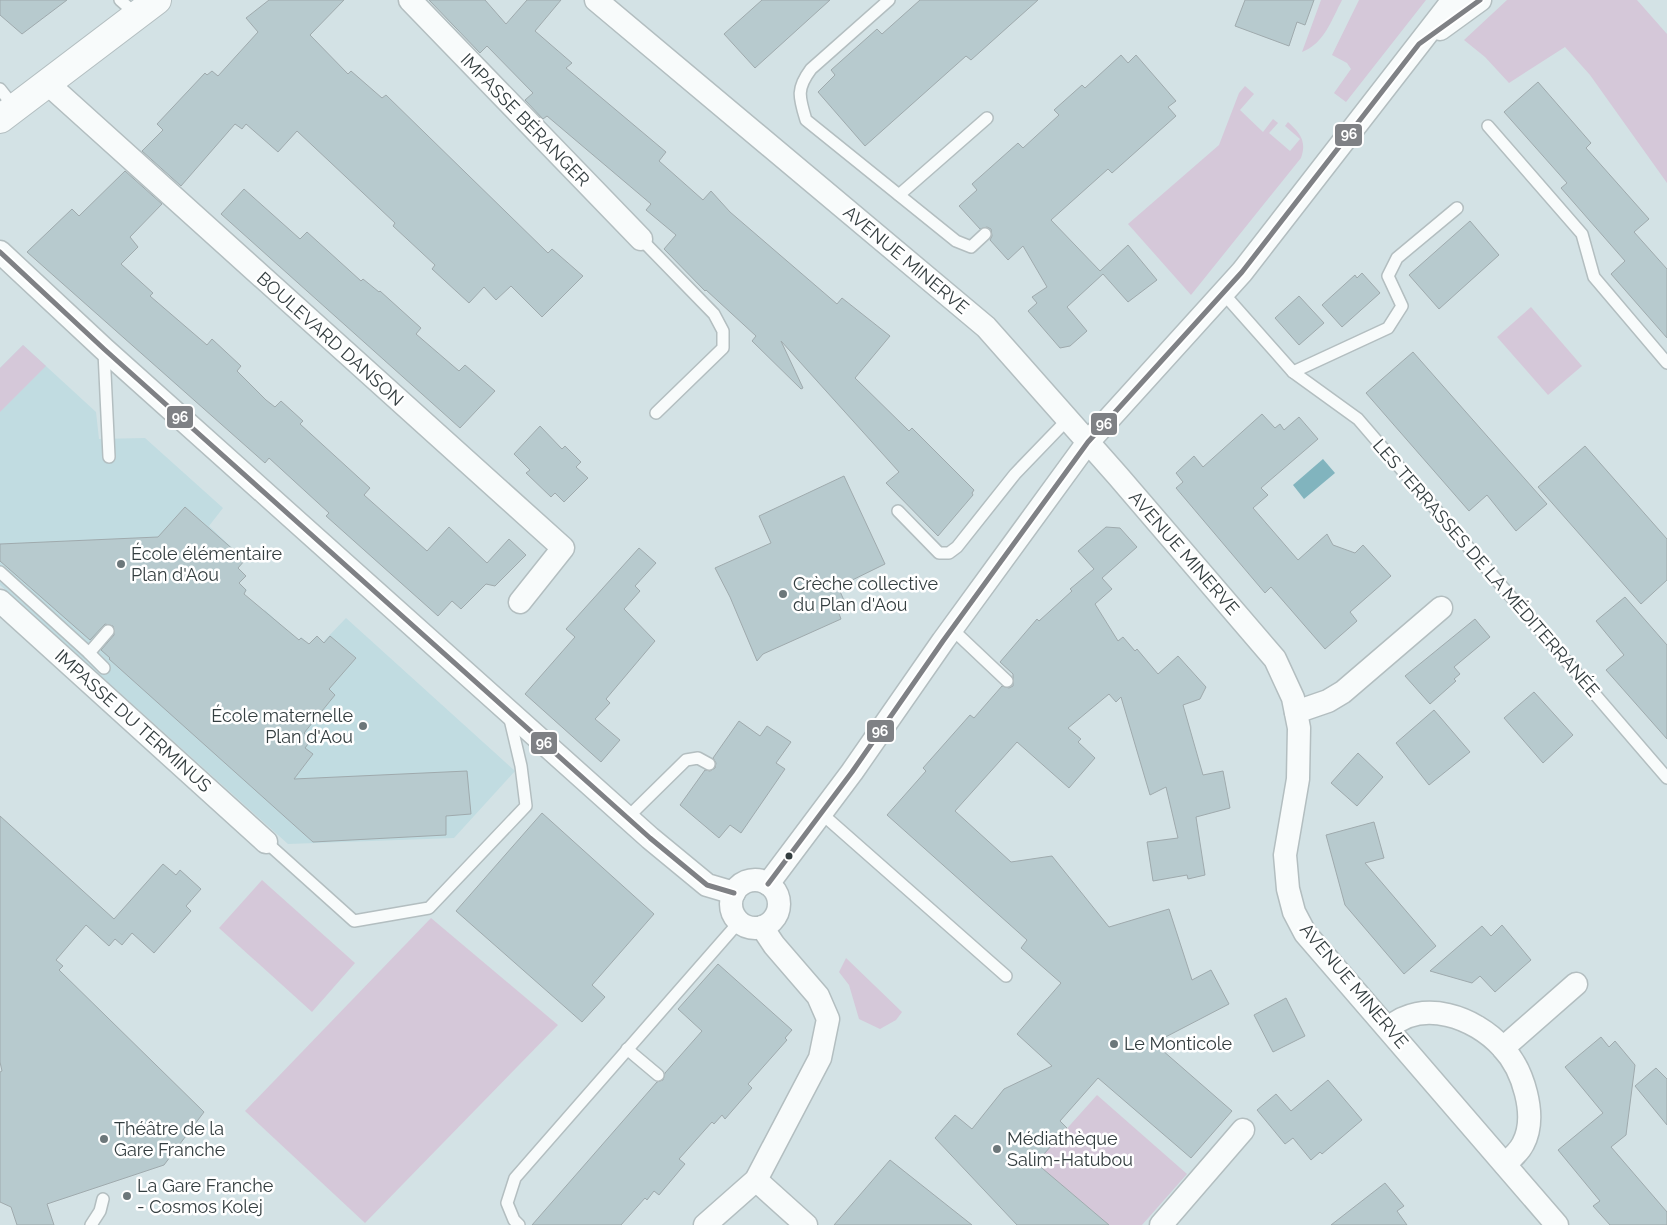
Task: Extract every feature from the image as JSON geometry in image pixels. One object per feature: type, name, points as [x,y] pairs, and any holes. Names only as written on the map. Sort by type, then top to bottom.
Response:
[{"type":"street","name":"IMPASSE BÉRANGER","points":[[410,0],[641,240]]},
{"type":"street","name":"AVENUE MINERVE","points":[[596,0],[986,328],[1068,418],[1275,659],[1288,683],[1296,712],[1300,759],[1296,798],[1285,855],[1288,889],[1294,912],[1305,932],[1558,1225]]},
{"type":"street","points":[[768,884],[1088,442],[1242,272],[1453,0]]},
{"type":"street","points":[[1419,44],[1480,0]]},
{"type":"street","points":[[5,105],[47,83],[138,5]]},
{"type":"street","name":"BOULEVARD DANSON","points":[[47,83],[563,548],[520,602]]},
{"type":"street","points":[[0,252],[104,349],[627,818],[707,885],[734,893]]},
{"type":"street","name":"IMPASSE DU TERMINUS","points":[[0,601],[266,842]]},
{"type":"street","points":[[1296,712],[1328,701],[1343,692],[1441,608]]},
{"type":"street","points":[[761,881],[768,884],[778,896],[778,911],[774,918],[762,927],[746,926],[739,922],[731,908],[734,893],[746,882],[761,881]]},
{"type":"street","points":[[705,1225],[756,1180],[820,1058],[828,1019],[818,996],[774,946],[762,927]]},
{"type":"street","points":[[1503,1048],[1576,984]]},
{"type":"street","points":[[1389,1028],[1406,1016],[1418,1012],[1433,1013],[1464,1021],[1494,1038],[1503,1048],[1515,1065],[1527,1101],[1529,1118],[1523,1145],[1506,1164]]},
{"type":"street","points":[[1161,1225],[1243,1130]]},
{"type":"street","points":[[756,1180],[806,1225]]},
{"type":"lane","points":[[889,0],[811,69],[801,82],[799,96],[806,120],[956,242],[970,247],[984,234]]},
{"type":"lane","points":[[898,195],[987,118]]},
{"type":"lane","points":[[1488,126],[1582,234],[1594,277],[1667,363]]},
{"type":"lane","points":[[1293,372],[1388,328],[1402,306],[1388,276],[1397,258],[1457,208]]},
{"type":"lane","points":[[641,240],[714,314],[723,331],[723,348],[656,413]]},
{"type":"lane","name":"LES TERRASSES DE LA MÉDITERRANÉE","points":[[1223,293],[1293,372],[1358,419],[1667,778]]},
{"type":"lane","points":[[104,349],[109,457]]},
{"type":"lane","points":[[898,511],[939,553],[949,553],[957,547],[1015,474],[1068,418]]},
{"type":"lane","points":[[0,572],[3,572],[104,668]]},
{"type":"lane","points":[[952,629],[1007,680]]},
{"type":"lane","points":[[89,653],[108,631]]},
{"type":"lane","points":[[266,842],[354,921],[429,908],[526,806],[521,766],[507,709]]},
{"type":"lane","points":[[627,818],[686,760],[698,758],[709,764]]},
{"type":"lane","points":[[821,813],[1006,976]]},
{"type":"lane","points":[[519,1225],[514,1220],[507,1203],[515,1178],[739,922]]},
{"type":"lane","points":[[627,1049],[658,1076]]},
{"type":"lane","points":[[91,1225],[100,1211],[103,1199]]},
{"type":"shaded area","points":[[1321,0],[1342,0],[1322,37],[1310,48],[1302,52]]},
{"type":"shaded area","points":[[1359,0],[1426,0],[1346,102],[1334,93],[1351,69],[1347,63],[1332,55]]},
{"type":"shaded area","points":[[1507,0],[1637,0],[1667,34],[1667,183],[1590,75],[1565,47],[1509,83],[1485,57],[1464,40]]},
{"type":"shaded area","points":[[1245,86],[1254,94],[1240,110],[1263,132],[1273,119],[1278,123],[1269,133],[1290,151],[1300,139],[1285,126],[1288,122],[1296,130],[1303,142],[1303,152],[1301,158],[1191,295],[1128,224],[1219,145],[1239,93]]},
{"type":"shaded area","points":[[1531,307],[1582,366],[1548,395],[1497,337]]},
{"type":"shaded area","name":"École élémentaire Plan d'Aou","points":[[23,345],[96,412],[99,439],[145,438],[223,508],[209,526],[245,560],[238,568],[246,576],[239,583],[247,590],[241,597],[261,614],[265,610],[279,623],[295,644],[301,637],[309,644],[317,636],[323,642],[346,618],[515,771],[454,838],[288,844],[0,585],[0,368]]},
{"type":"shaded area","points":[[23,345],[46,366],[0,412],[0,368]]},
{"type":"shaded area","points":[[262,880],[355,963],[312,1012],[219,928]]},
{"type":"shaded area","points":[[431,918],[558,1025],[365,1223],[245,1111]]},
{"type":"shaded area","points":[[846,958],[902,1012],[896,1020],[880,1029],[859,1019],[849,985],[839,972]]},
{"type":"shaded area","points":[[1097,1095],[1187,1174],[1142,1225],[1109,1225],[1036,1163]]},
{"type":"water","points":[[1323,459],[1335,473],[1304,499],[1293,485]]},
{"type":"building","points":[[0,0],[67,0],[22,34],[0,15]]},
{"type":"building","points":[[269,0],[344,0],[310,35],[348,74],[351,71],[382,98],[386,95],[548,253],[552,249],[583,276],[542,317],[511,286],[496,300],[484,287],[469,303],[432,269],[435,265],[393,226],[395,223],[297,131],[278,152],[246,124],[242,129],[235,124],[181,186],[142,151],[163,130],[157,124],[205,73],[207,75],[212,71],[218,76],[258,32],[246,18]]},
{"type":"building","points":[[429,0],[485,0],[506,24],[527,0],[561,0],[535,31],[572,63],[566,68],[666,152],[659,161],[703,200],[711,191],[730,212],[837,304],[842,298],[890,336],[855,378],[909,431],[912,428],[974,490],[973,495],[938,536],[886,483],[899,472],[781,341],[803,388],[801,389],[752,341],[756,336],[705,291],[664,249],[676,235],[646,210],[651,204],[547,116],[543,119],[525,100],[533,93],[487,46],[480,53]]},
{"type":"building","points":[[762,0],[830,0],[755,68],[724,34]]},
{"type":"building","points":[[920,0],[1038,0],[971,60],[966,56],[865,146],[818,92],[835,75],[831,70],[877,29],[882,34]]},
{"type":"building","points":[[1245,0],[1314,0],[1305,25],[1297,22],[1289,46],[1235,26]]},
{"type":"building","points":[[1121,55],[1128,63],[1136,55],[1176,101],[1168,107],[1176,116],[1112,173],[1108,169],[1051,220],[1100,271],[1128,245],[1157,280],[1128,302],[1103,274],[1067,307],[1087,331],[1070,346],[1060,348],[1028,311],[1037,303],[1032,297],[1047,287],[1023,246],[1008,260],[990,240],[992,236],[991,229],[987,227],[980,229],[959,206],[977,190],[972,184],[1018,143],[1023,148],[1059,115],[1054,110],[1082,85],[1085,88]]},
{"type":"building","points":[[1538,82],[1591,143],[1586,148],[1649,219],[1634,232],[1667,269],[1667,338],[1611,274],[1625,261],[1561,188],[1567,183],[1504,112]]},
{"type":"building","points":[[125,171],[162,204],[130,237],[138,247],[121,264],[153,293],[150,296],[207,345],[212,339],[241,366],[237,371],[266,400],[275,407],[281,401],[303,421],[300,424],[370,488],[364,495],[427,551],[449,527],[487,563],[509,539],[526,555],[495,586],[486,584],[461,609],[452,601],[438,616],[326,516],[329,513],[269,458],[265,463],[27,252],[72,209],[79,216]]},
{"type":"building","points":[[244,189],[300,239],[307,232],[361,281],[363,279],[380,291],[421,328],[416,334],[459,371],[465,365],[495,391],[460,428],[221,214]]},
{"type":"building","points":[[1470,221],[1499,255],[1439,309],[1409,275]]},
{"type":"building","points":[[1362,273],[1380,293],[1342,327],[1322,305],[1355,275],[1357,278]]},
{"type":"building","points":[[1299,296],[1324,323],[1299,345],[1275,318]]},
{"type":"building","points":[[1413,352],[1547,504],[1516,531],[1487,495],[1469,511],[1366,393]]},
{"type":"building","points":[[1262,414],[1275,428],[1280,424],[1284,430],[1299,417],[1318,439],[1261,488],[1268,495],[1253,508],[1298,560],[1327,534],[1333,545],[1355,553],[1363,545],[1391,576],[1350,612],[1357,621],[1325,649],[1271,587],[1265,593],[1176,488],[1183,482],[1176,473],[1194,456],[1203,467]]},
{"type":"building","points":[[540,426],[562,449],[565,446],[581,462],[576,467],[588,478],[564,502],[555,493],[551,497],[526,473],[530,470],[514,454]]},
{"type":"building","points":[[1585,446],[1667,539],[1667,580],[1641,604],[1538,487]]},
{"type":"building","points":[[844,476],[885,564],[838,587],[847,607],[838,611],[841,619],[763,654],[757,661],[730,597],[715,568],[771,543],[759,516]]},
{"type":"building","points":[[185,507],[245,560],[238,568],[246,576],[239,583],[246,590],[244,594],[299,640],[301,638],[309,644],[317,636],[324,643],[330,636],[356,658],[329,689],[335,695],[304,733],[311,740],[305,748],[313,754],[294,779],[467,771],[471,814],[446,816],[446,835],[313,842],[109,659],[101,650],[114,635],[113,626],[105,624],[90,640],[0,561],[0,544],[158,537]]},
{"type":"building","points":[[1106,527],[1120,528],[1137,547],[1102,578],[1112,589],[1095,604],[1118,641],[1123,637],[1135,651],[1137,649],[1158,674],[1178,656],[1206,687],[1200,699],[1183,705],[1203,775],[1223,771],[1230,808],[1196,817],[1205,875],[1188,879],[1187,875],[1153,881],[1147,842],[1178,838],[1166,787],[1150,795],[1121,697],[1116,702],[1109,694],[1068,728],[1081,739],[1078,742],[1095,758],[1069,788],[1017,742],[955,811],[1011,862],[1052,856],[1109,927],[1169,909],[1192,980],[1211,970],[1229,1004],[1154,1043],[1232,1111],[1191,1158],[1098,1078],[1060,1121],[1067,1128],[1036,1163],[1109,1225],[1017,1225],[935,1138],[955,1115],[972,1129],[1004,1089],[1052,1066],[1017,1034],[1061,983],[1021,948],[1027,940],[887,815],[926,771],[923,768],[970,715],[974,718],[1002,686],[1009,688],[1013,686],[1013,674],[1000,662],[1037,619],[1039,621],[1072,591],[1070,589],[1094,569],[1078,551]]},
{"type":"building","points":[[639,548],[656,563],[635,586],[640,591],[624,609],[655,641],[606,699],[610,703],[595,719],[620,740],[601,762],[525,694],[575,637],[566,629]]},
{"type":"building","points":[[1625,597],[1667,645],[1667,739],[1606,670],[1624,655],[1596,621]]},
{"type":"building","points":[[1475,619],[1490,637],[1454,667],[1460,674],[1454,679],[1456,681],[1430,704],[1405,676]]},
{"type":"building","points":[[1534,692],[1573,735],[1543,763],[1504,718]]},
{"type":"building","points":[[1434,710],[1470,752],[1429,785],[1396,743]]},
{"type":"building","points":[[739,721],[760,736],[767,726],[791,742],[776,763],[785,769],[741,833],[730,825],[719,838],[680,805],[705,770],[710,771],[715,768],[716,763],[713,758]]},
{"type":"building","points":[[1358,753],[1383,777],[1357,806],[1331,783]]},
{"type":"building","points":[[542,813],[654,914],[592,985],[605,997],[582,1022],[456,911]]},
{"type":"building","points":[[0,816],[114,919],[163,864],[176,875],[180,870],[201,889],[186,906],[191,911],[154,953],[132,933],[122,945],[115,939],[109,946],[86,925],[56,960],[63,966],[59,970],[204,1112],[164,1165],[47,1204],[54,1225],[17,1225],[11,1207],[0,1202],[0,1072],[2,1071],[0,1062]]},
{"type":"building","points":[[1374,822],[1384,858],[1365,863],[1436,946],[1404,974],[1345,905],[1326,835]]},
{"type":"building","points":[[1502,925],[1531,960],[1495,992],[1480,976],[1472,983],[1430,971],[1482,926],[1491,936]]},
{"type":"building","points":[[718,964],[792,1030],[785,1038],[787,1040],[748,1084],[752,1088],[725,1119],[722,1115],[714,1124],[712,1122],[679,1159],[685,1164],[659,1195],[654,1191],[647,1200],[645,1198],[621,1225],[532,1225],[657,1082],[663,1080],[665,1073],[702,1031],[678,1009]]},
{"type":"building","points":[[1286,998],[1305,1036],[1273,1052],[1254,1015]]},
{"type":"building","points":[[1601,1037],[1609,1047],[1615,1041],[1635,1065],[1626,1135],[1611,1147],[1667,1212],[1667,1225],[1610,1225],[1593,1206],[1600,1201],[1558,1150],[1603,1113],[1565,1067]]},
{"type":"building","points":[[1656,1068],[1667,1079],[1667,1125],[1635,1086]]},
{"type":"building","points":[[1328,1080],[1362,1120],[1322,1154],[1320,1152],[1311,1160],[1293,1138],[1285,1144],[1257,1110],[1276,1094],[1291,1111]]},
{"type":"building","points":[[890,1160],[972,1225],[834,1225]]},
{"type":"building","points":[[1385,1183],[1404,1206],[1397,1211],[1407,1225],[1331,1225]]},
{"type":"transit line","name":"96","points":[[768,884],[852,772],[943,641],[1088,442],[1242,272],[1419,44],[1480,0]]},
{"type":"transit line","name":"96","points":[[0,252],[104,349],[650,838],[707,885],[734,893]]},
{"type":"place","name":"École élémentaire Plan d'Aou","points":[[121,564]]},
{"type":"place","name":"Crèche collective du Plan d'Aou","points":[[783,594]]},
{"type":"place","name":"École maternelle Plan d'Aou","points":[[363,726]]},
{"type":"place","name":"Le Monticole","points":[[1114,1044]]},
{"type":"place","name":"Théâtre de la Gare Franche","points":[[104,1139]]},
{"type":"place","name":"Médiathèque Salim-Hatubou","points":[[997,1149]]},
{"type":"place","name":"La Gare Franche - Cosmos Kolej","points":[[127,1196]]}]
